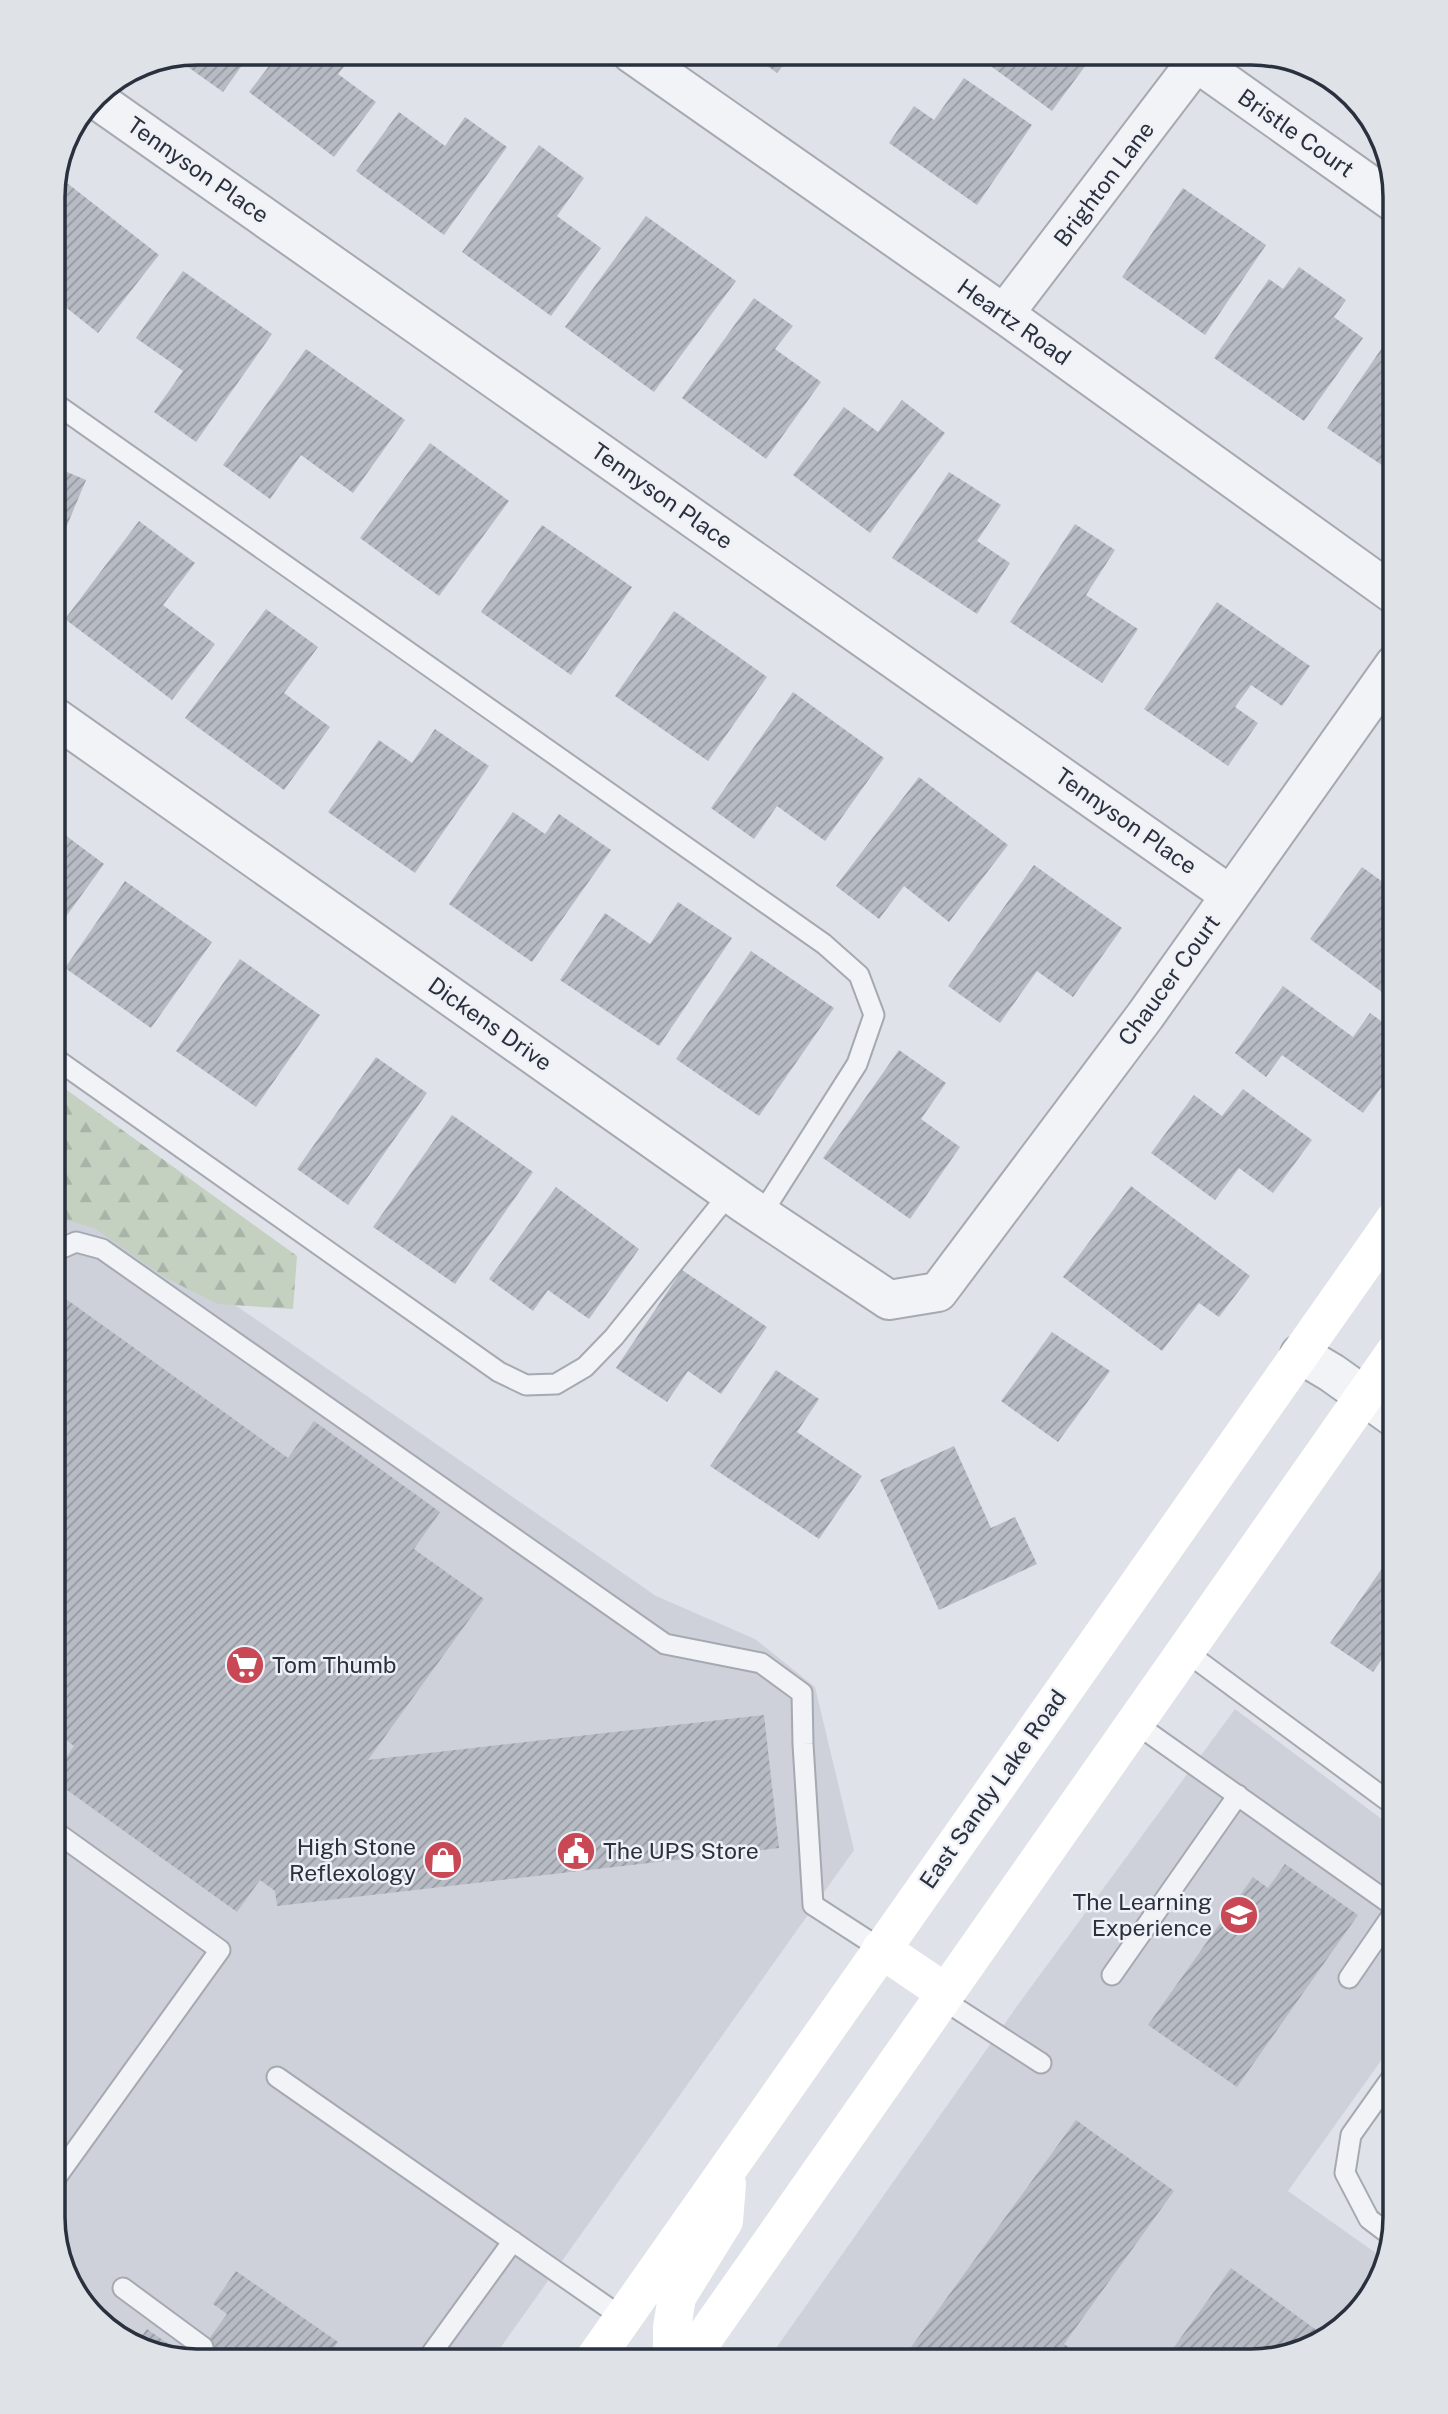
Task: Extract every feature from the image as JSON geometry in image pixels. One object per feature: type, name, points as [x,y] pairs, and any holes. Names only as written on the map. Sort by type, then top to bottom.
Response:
[{"type":"main road","name":"East Sandy Lake Road","points":[[602,2349],[1383,1236]]},
{"type":"main road","points":[[696,2349],[1383,1369]]},
{"type":"main road","points":[[881,1949],[944,1996]]},
{"type":"main road","points":[[672,2349],[672,2327],[677,2297],[724,2221],[729,2168]]},
{"type":"street","name":"Heartz Road","points":[[648,65],[1004,314],[1383,586]]},
{"type":"street","name":"Brighton Lane","points":[[1004,314],[1195,65]]},
{"type":"street","name":"Bristle Court","points":[[1209,65],[1383,194]]},
{"type":"street","name":"Tennyson Place","points":[[102,104],[1230,895]]},
{"type":"street","name":"Chaucer Court","points":[[938,1292],[1145,1016],[1383,681]]},
{"type":"street","name":"Dickens Drive","points":[[65,724],[729,1194],[889,1300],[938,1292]]},
{"type":"street","points":[[1300,1354],[1383,1410]]},
{"type":"lane","points":[[65,410],[824,944],[859,975],[874,1015],[857,1064],[761,1215]]},
{"type":"lane","points":[[65,1065],[499,1372],[526,1385],[556,1384],[585,1367],[614,1337],[729,1194]]},
{"type":"lane","points":[[65,1247],[76,1242],[102,1249],[665,1644],[761,1663],[802,1693],[813,1905],[881,1949]]},
{"type":"lane","points":[[1185,1651],[1383,1798]]},
{"type":"lane","points":[[1135,1723],[1383,1900]]},
{"type":"lane","points":[[1112,1975],[1238,1795]]},
{"type":"lane","points":[[65,1839],[220,1950],[65,2164]]},
{"type":"lane","points":[[1349,1978],[1383,1927]]},
{"type":"lane","points":[[944,1996],[1041,2063]]},
{"type":"lane","points":[[277,2077],[624,2318]]},
{"type":"lane","points":[[1382,2229],[1369,2219],[1345,2173],[1352,2135],[1383,2090]]},
{"type":"lane","points":[[435,2349],[513,2241]]},
{"type":"lane","points":[[123,2288],[203,2347]]},
{"type":"shaded area","points":[[65,1189],[656,1596],[755,1639],[815,1687],[854,1850],[500,2349],[171,2347],[138,2336],[110,2317],[87,2291],[72,2260],[67,2243],[65,2217]]},
{"type":"shaded area","points":[[1235,1709],[1383,1820],[1383,2058],[1288,2191],[1378,2255],[1366,2283],[1345,2311],[1310,2336],[1269,2348],[775,2349],[1020,2002]]},
{"type":"green space","points":[[65,1089],[297,1256],[293,1309],[218,1304],[164,1277],[94,1228],[65,1220]]},
{"type":"building","points":[[186,65],[242,65],[223,92]]},
{"type":"building","points":[[270,65],[345,65],[338,74],[376,102],[334,157],[249,92]]},
{"type":"building","points":[[766,65],[783,65],[777,73]]},
{"type":"building","points":[[989,65],[1086,65],[1052,111]]},
{"type":"building","points":[[964,78],[1032,125],[977,205],[889,143],[914,106],[934,120]]},
{"type":"building","points":[[399,112],[445,146],[465,117],[507,147],[444,235],[356,171]]},
{"type":"building","points":[[539,145],[584,178],[557,216],[601,248],[551,316],[462,252]]},
{"type":"building","points":[[67,183],[159,255],[98,333],[65,307]]},
{"type":"building","points":[[1183,188],[1266,245],[1205,335],[1122,277]]},
{"type":"building","points":[[646,216],[736,281],[654,392],[565,327]]},
{"type":"building","points":[[1299,267],[1346,300],[1334,317],[1363,338],[1304,421],[1214,358],[1269,279],[1283,289]]},
{"type":"building","points":[[183,271],[272,334],[196,442],[154,412],[183,371],[136,338]]},
{"type":"building","points":[[754,298],[793,326],[775,349],[821,382],[766,459],[682,398]]},
{"type":"building","points":[[1383,346],[1383,466],[1327,428]]},
{"type":"building","points":[[306,349],[405,420],[353,493],[301,455],[270,499],[223,465]]},
{"type":"building","points":[[902,400],[945,433],[870,533],[793,475],[844,407],[878,432]]},
{"type":"building","points":[[430,443],[509,501],[439,596],[360,538]]},
{"type":"building","points":[[65,471],[86,480],[65,530]]},
{"type":"building","points":[[949,472],[1001,505],[977,541],[1010,563],[977,614],[892,558]]},
{"type":"building","points":[[139,521],[195,563],[163,605],[215,644],[172,700],[65,619]]},
{"type":"building","points":[[1075,524],[1115,550],[1086,595],[1138,629],[1102,683],[1010,622]]},
{"type":"building","points":[[542,525],[632,587],[571,675],[481,612]]},
{"type":"building","points":[[1217,602],[1310,666],[1282,706],[1251,685],[1235,707],[1258,723],[1228,766],[1144,709]]},
{"type":"building","points":[[266,609],[318,647],[284,693],[330,727],[284,790],[185,718]]},
{"type":"building","points":[[674,611],[767,677],[708,761],[615,696]]},
{"type":"building","points":[[793,692],[884,758],[825,841],[777,806],[754,839],[711,808]]},
{"type":"building","points":[[435,729],[489,766],[415,873],[328,812],[379,740],[412,763]]},
{"type":"building","points":[[919,777],[1008,845],[949,922],[904,886],[879,919],[836,886]]},
{"type":"building","points":[[513,812],[545,834],[559,814],[611,850],[532,962],[449,904]]},
{"type":"building","points":[[65,835],[104,864],[65,918]]},
{"type":"building","points":[[1034,865],[1122,928],[1073,997],[1037,971],[1000,1023],[948,986]]},
{"type":"building","points":[[1362,867],[1383,882],[1383,993],[1310,939]]},
{"type":"building","points":[[125,881],[212,942],[151,1028],[65,968]]},
{"type":"building","points":[[678,902],[732,938],[659,1046],[560,980],[605,913],[650,944]]},
{"type":"building","points":[[751,951],[834,1008],[759,1116],[676,1059]]},
{"type":"building","points":[[240,959],[320,1015],[256,1107],[176,1051]]},
{"type":"building","points":[[1283,986],[1353,1037],[1370,1013],[1383,1022],[1383,1085],[1363,1113],[1282,1055],[1266,1077],[1235,1053]]},
{"type":"building","points":[[899,1050],[946,1083],[921,1119],[960,1147],[910,1219],[823,1158]]},
{"type":"building","points":[[376,1057],[427,1093],[348,1205],[297,1169]]},
{"type":"building","points":[[1243,1089],[1312,1140],[1273,1193],[1239,1168],[1215,1200],[1151,1153],[1194,1095],[1222,1116]]},
{"type":"building","points":[[452,1115],[533,1172],[455,1284],[373,1227]]},
{"type":"building","points":[[1131,1186],[1250,1276],[1219,1317],[1199,1303],[1162,1351],[1063,1277]]},
{"type":"building","points":[[556,1187],[639,1249],[589,1319],[548,1290],[533,1311],[489,1279]]},
{"type":"building","points":[[682,1270],[767,1327],[721,1394],[688,1371],[667,1402],[616,1368]]},
{"type":"building","name":"Tom Thumb","points":[[65,1300],[288,1458],[314,1421],[440,1512],[414,1549],[484,1599],[368,1760],[764,1715],[779,1848],[277,1906],[275,1891],[260,1880],[237,1912],[65,1789],[65,1759],[74,1746],[65,1739]]},
{"type":"building","points":[[1052,1332],[1110,1371],[1058,1442],[1001,1401]]},
{"type":"building","points":[[776,1370],[819,1399],[797,1432],[862,1476],[819,1539],[710,1466]]},
{"type":"building","points":[[954,1446],[991,1528],[1015,1517],[1037,1564],[939,1610],[880,1480]]},
{"type":"building","points":[[1383,1567],[1383,1658],[1373,1672],[1330,1643]]},
{"type":"building","points":[[1285,1864],[1358,1915],[1237,2087],[1148,2025],[1253,1877],[1268,1888]]},
{"type":"building","points":[[1076,2120],[1174,2191],[1064,2344],[1071,2349],[910,2349]]},
{"type":"building","points":[[1231,2268],[1318,2331],[1286,2345],[1269,2348],[1173,2349]]},
{"type":"building","points":[[236,2271],[338,2342],[333,2349],[202,2349],[227,2314],[213,2304]]},
{"type":"building","points":[[147,2329],[173,2347],[141,2337]]},
{"type":"place","name":"Tom Thumb","points":[[245,1665]]},
{"type":"place","name":"The UPS Store","points":[[576,1851]]},
{"type":"place","name":"High Stone Reflexology","points":[[443,1860]]},
{"type":"place","name":"The Learning Experience","points":[[1239,1915]]}]
